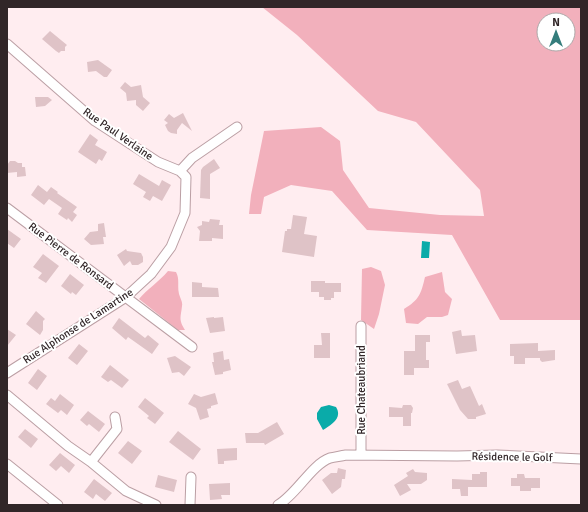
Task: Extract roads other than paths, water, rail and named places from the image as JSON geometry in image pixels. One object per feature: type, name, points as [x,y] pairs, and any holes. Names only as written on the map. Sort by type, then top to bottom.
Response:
[{"type":"street","name":"Rue Paul Verlaine","points":[[7,44],[95,121],[158,162],[180,171]]},
{"type":"street","points":[[180,171],[192,158],[237,127]]},
{"type":"street","name":"Rue Alphonse de Lamartine","points":[[7,372],[126,297],[151,274],[171,247],[184,213],[186,177],[180,171]]},
{"type":"street","name":"Rue Pierre de Ronsard","points":[[7,208],[192,347]]},
{"type":"street","name":"Rue Chateaubriand","points":[[361,326],[361,455]]},
{"type":"street","points":[[7,395],[68,446],[91,462],[126,491],[156,505]]},
{"type":"street","points":[[91,462],[117,429],[115,417]]},
{"type":"street","points":[[278,505],[286,500],[316,468],[329,459],[346,455],[361,455]]},
{"type":"street","name":"Résidence le Golf","points":[[361,455],[497,455],[581,459]]},
{"type":"street","points":[[7,464],[58,505]]},
{"type":"street","points":[[190,505],[191,477]]},
{"type":"water","points":[[422,241],[430,242],[429,258],[421,258]]},
{"type":"water","points":[[329,405],[336,407],[338,415],[335,421],[323,430],[317,419],[317,413],[321,407]]}]
